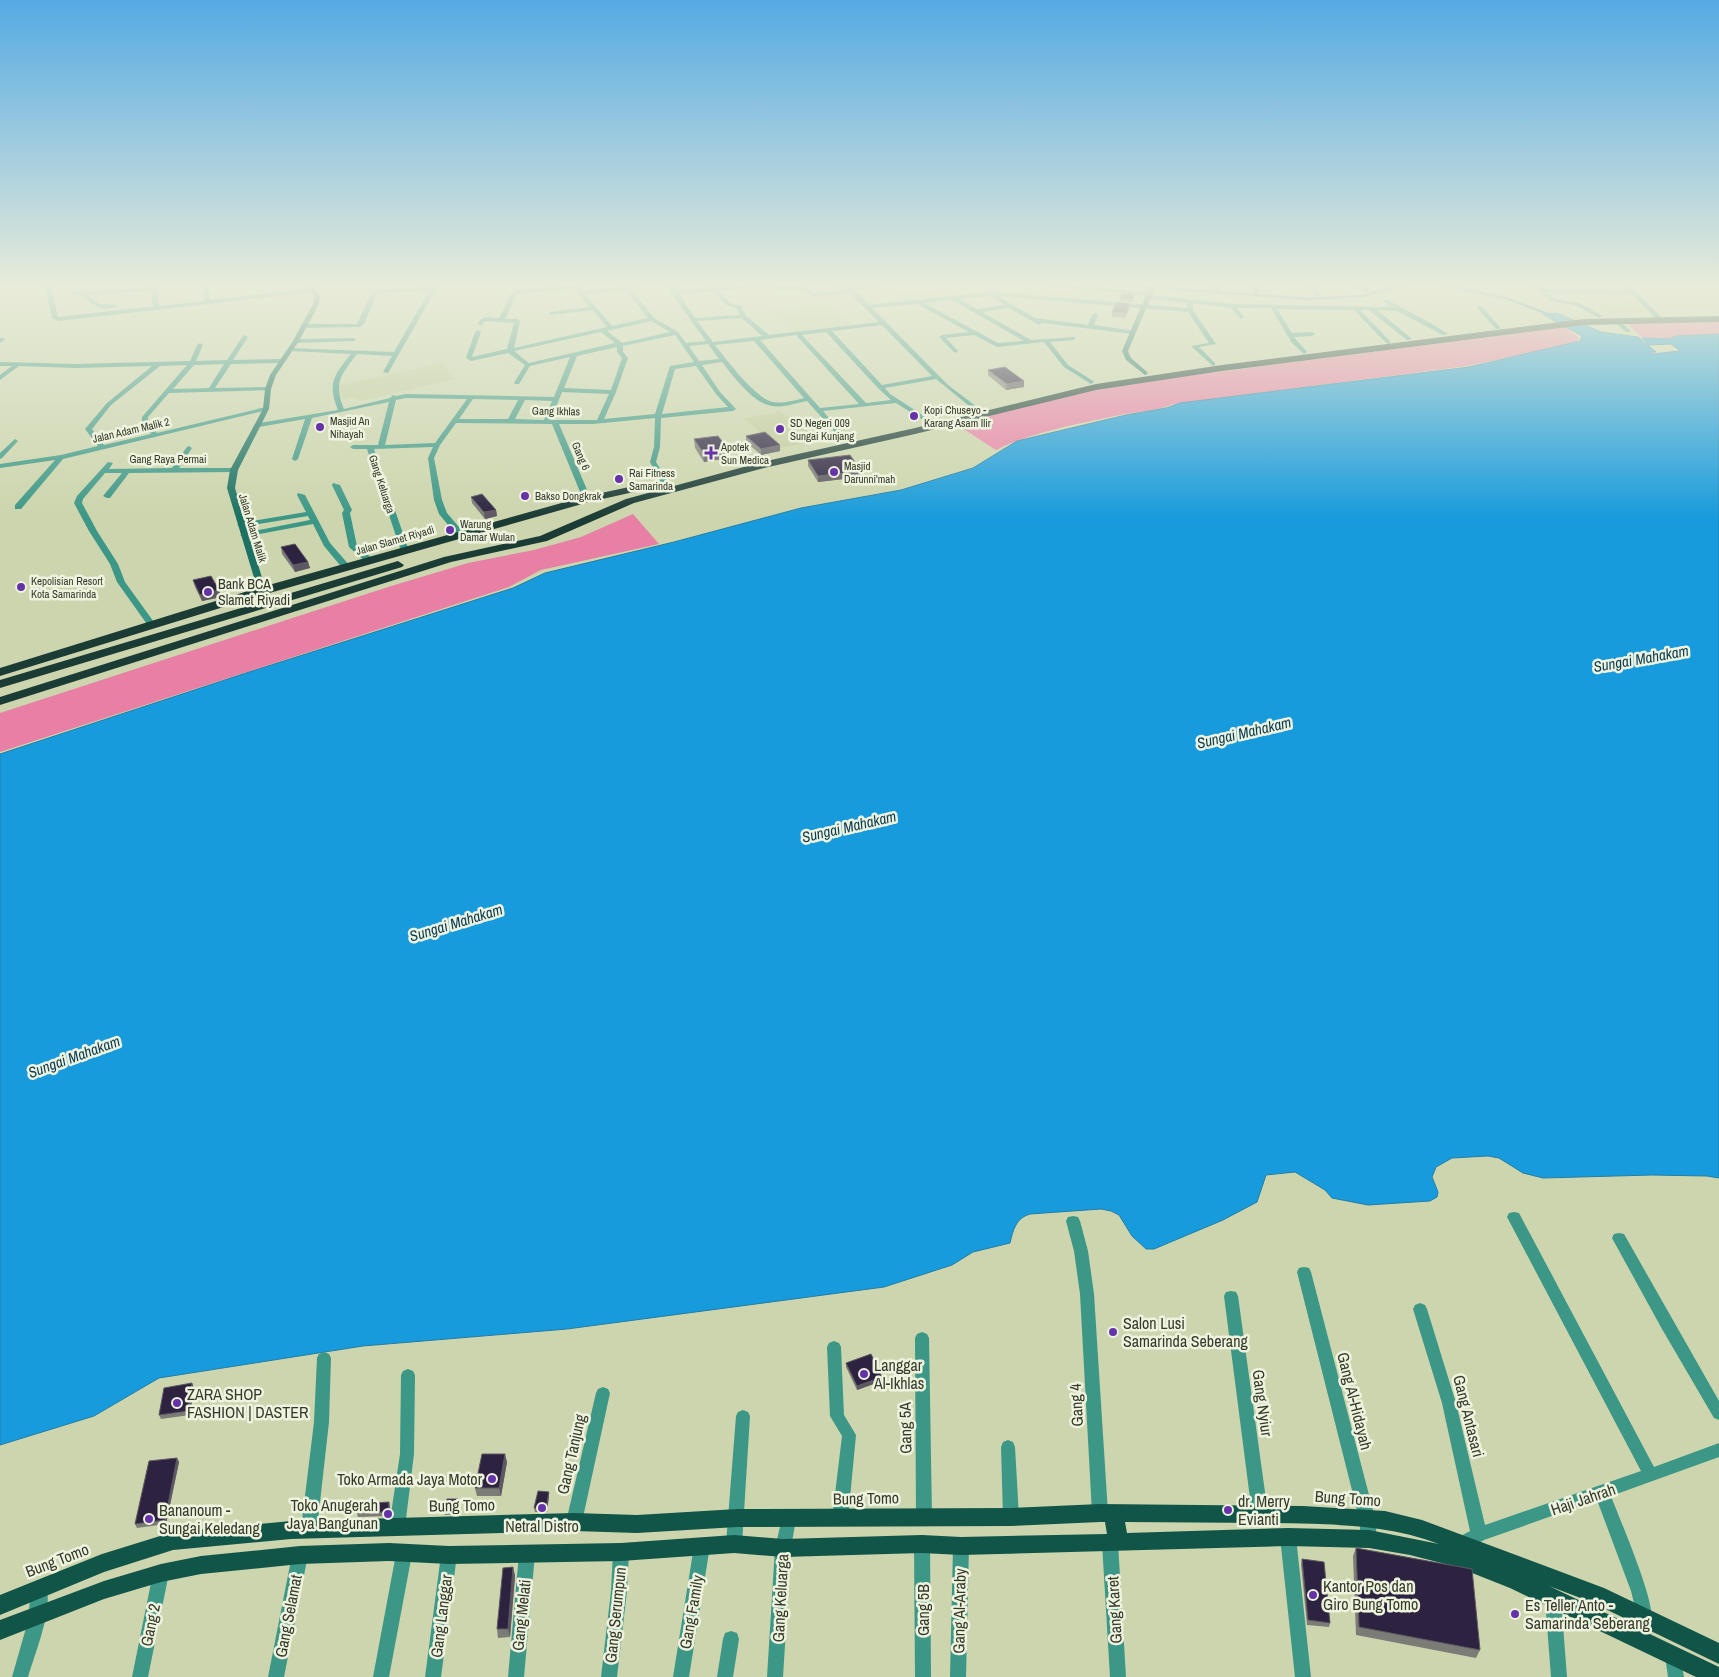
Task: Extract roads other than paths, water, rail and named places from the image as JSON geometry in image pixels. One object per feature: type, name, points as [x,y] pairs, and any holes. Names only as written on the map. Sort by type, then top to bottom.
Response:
[{"type":"highway","name":"Jalan Slamet Riyadi","points":[[0,685],[405,557],[461,535],[587,499],[665,483],[754,459],[844,439],[911,428],[936,426],[1096,387],[1254,361]]},
{"type":"highway","name":"Jalan Slamet Riyadi","points":[[0,701],[448,558],[557,535],[630,502],[653,494],[911,428],[926,420],[1091,382],[1214,364],[1258,361]]},
{"type":"highway","points":[[513,520],[538,524],[542,529],[536,535],[515,545]]},
{"type":"highway","name":"Jalan Slamet Riyadi","points":[[0,672],[262,591],[370,562],[515,545]]},
{"type":"highway","points":[[0,685],[22,686],[167,643],[199,638]]},
{"type":"main road","name":"Bung Tomo","points":[[0,1604],[102,1564],[173,1541],[309,1529],[574,1522],[638,1524],[737,1518],[840,1519],[1107,1514],[1260,1514],[1368,1518],[1422,1529],[1589,1592],[1719,1654]]},
{"type":"main road","points":[[1107,1514],[1114,1543]]},
{"type":"main road","name":"Bung Tomo","points":[[0,1630],[37,1614],[104,1590],[161,1573],[201,1565],[300,1554],[389,1552],[449,1555],[621,1552],[734,1544],[783,1548],[922,1544],[961,1546],[1114,1543],[1288,1537],[1369,1539],[1410,1546],[1466,1545],[1517,1581],[1718,1677]]},
{"type":"street","points":[[0,364],[158,364],[267,361]]},
{"type":"street","name":"Jalan Adam Malik","points":[[262,591],[231,488],[234,470],[266,409],[268,389],[281,361]]},
{"type":"street","points":[[342,411],[334,393],[334,386],[335,379],[348,361]]},
{"type":"street","points":[[386,372],[391,361]]},
{"type":"street","points":[[523,361],[528,365]]},
{"type":"street","points":[[517,383],[528,365],[545,361]]},
{"type":"street","points":[[551,421],[556,399],[571,361]]},
{"type":"street","points":[[600,421],[613,392],[623,361]]},
{"type":"street","points":[[665,483],[653,462],[657,447],[658,415],[672,367],[713,361]]},
{"type":"street","points":[[725,361],[742,382],[766,402],[776,404],[808,399]]},
{"type":"street","points":[[775,361],[844,439]]},
{"type":"street","points":[[823,361],[864,405]]},
{"type":"street","points":[[857,361],[895,402],[936,426]]},
{"type":"street","points":[[922,361],[937,377],[975,408]]},
{"type":"street","points":[[1062,361],[1066,366],[1091,382]]},
{"type":"street","points":[[1131,361],[1145,373]]},
{"type":"street","points":[[1211,361],[1214,364]]},
{"type":"street","points":[[203,398],[227,362]]},
{"type":"street","points":[[155,435],[144,420],[192,363]]},
{"type":"street","name":"Gang Ikhlas","points":[[453,421],[600,421],[733,409],[718,392],[698,363]]},
{"type":"street","points":[[102,447],[88,432],[90,426],[109,404],[158,364]]},
{"type":"street","points":[[0,378],[17,365]]},
{"type":"street","points":[[880,386],[937,377]]},
{"type":"street","points":[[168,391],[268,389]]},
{"type":"street","points":[[560,390],[613,392]]},
{"type":"street","name":"Gang Ikhlas","points":[[259,425],[342,411],[406,396],[556,399]]},
{"type":"street","name":"Gang Keluarga","points":[[393,398],[388,423],[380,446],[370,447],[405,557]]},
{"type":"street","points":[[461,535],[443,514],[438,500],[431,458],[437,445],[470,398]]},
{"type":"street","points":[[511,421],[522,399]]},
{"type":"street","points":[[818,410],[895,402]]},
{"type":"street","name":"Jalan Adam Malik 2","points":[[0,466],[61,457],[266,409]]},
{"type":"street","points":[[295,459],[309,417]]},
{"type":"street","name":"Gang 6","points":[[551,421],[587,499]]},
{"type":"street","points":[[0,457],[14,441]]},
{"type":"street","points":[[380,446],[437,445]]},
{"type":"street","points":[[353,448],[370,447]]},
{"type":"street","points":[[174,471],[188,448]]},
{"type":"street","points":[[18,507],[61,457]]},
{"type":"street","points":[[110,463],[80,498],[78,503],[114,564],[121,582],[152,625]]},
{"type":"street","name":"Gang Raya Permai","points":[[102,471],[234,470]]},
{"type":"street","points":[[106,496],[127,471]]},
{"type":"street","points":[[336,485],[348,510],[346,513],[353,547],[370,562]]},
{"type":"street","points":[[301,495],[327,544],[346,568]]},
{"type":"street","points":[[241,525],[311,513]]},
{"type":"street","points":[[244,535],[315,520]]},
{"type":"street","points":[[1514,1217],[1650,1474]]},
{"type":"street","name":"Gang 4","points":[[1073,1221],[1081,1251],[1087,1294],[1107,1514]]},
{"type":"street","points":[[1619,1238],[1666,1325],[1719,1414]]},
{"type":"street","name":"Gang Al-Hidayah","points":[[1304,1272],[1368,1518],[1369,1539]]},
{"type":"street","name":"Gang Nyiur","points":[[1231,1296],[1260,1514]]},
{"type":"street","name":"Gang Antasari","points":[[1420,1309],[1449,1403],[1466,1545]]},
{"type":"street","name":"Gang 5A","points":[[922,1338],[924,1517]]},
{"type":"street","points":[[834,1346],[837,1416],[848,1435],[840,1519]]},
{"type":"street","points":[[309,1529],[319,1450],[324,1358]]},
{"type":"street","points":[[397,1527],[407,1454],[408,1375]]},
{"type":"street","name":"Gang Tanjung","points":[[574,1522],[603,1393]]},
{"type":"street","points":[[734,1544],[743,1416]]},
{"type":"street","points":[[1008,1447],[1011,1517]]},
{"type":"street","name":"Haji Jahrah","points":[[1466,1545],[1602,1492],[1719,1450]]},
{"type":"street","points":[[1602,1492],[1639,1590],[1645,1618]]},
{"type":"street","name":"Gang Keluarga","points":[[776,1677],[783,1548],[788,1519]]},
{"type":"street","points":[[1288,1537],[1303,1677]]},
{"type":"street","name":"Gang Karet","points":[[1114,1543],[1118,1677]]},
{"type":"street","name":"Gang 5B","points":[[922,1544],[923,1677]]},
{"type":"street","name":"Gang Family","points":[[681,1677],[702,1546]]},
{"type":"street","name":"Gang Al-Araby","points":[[958,1677],[961,1546]]},
{"type":"street","name":"Gang Serumpun","points":[[609,1677],[619,1590],[621,1552]]},
{"type":"street","name":"Gang Selamat","points":[[276,1677],[300,1554]]},
{"type":"street","points":[[381,1677],[404,1554]]},
{"type":"street","name":"Gang Melati","points":[[516,1677],[527,1554]]},
{"type":"street","name":"Gang Langgar","points":[[433,1677],[449,1555]]},
{"type":"street","name":"Gang 2","points":[[140,1677],[161,1573]]},
{"type":"street","points":[[20,1677],[37,1614],[40,1596],[39,1588]]},
{"type":"street","points":[[1553,1599],[1559,1677]]},
{"type":"street","points":[[725,1677],[731,1639]]},
{"type":"street","points":[[1673,1656],[1676,1677]]},
{"type":"water","name":"Sungai Mahakam","points":[[1494,361],[1719,361],[1719,1178],[1652,1175],[1543,1178],[1523,1173],[1499,1158],[1488,1156],[1452,1158],[1436,1167],[1432,1177],[1438,1192],[1437,1197],[1430,1201],[1368,1205],[1332,1198],[1325,1190],[1295,1172],[1266,1175],[1257,1202],[1223,1220],[1154,1249],[1146,1249],[1132,1236],[1119,1215],[1111,1211],[1101,1209],[1030,1214],[1021,1218],[1018,1222],[1010,1243],[973,1252],[952,1265],[884,1287],[567,1329],[363,1346],[159,1378],[94,1416],[0,1445],[0,754],[513,588],[545,573],[674,542],[801,508],[901,490],[973,468],[1017,441],[1126,415],[1166,408],[1180,403],[1469,367]]},
{"type":"place","name":"Kopi Chuseyo - Karang Asam Ilir","points":[[914,416]]},
{"type":"place","name":"Masjid An Nihayah","points":[[320,427]]},
{"type":"place","name":"SD Negeri 009 Sungai Kunjang","points":[[780,429]]},
{"type":"place","name":"Apotek Sun Medica","points":[[711,453]]},
{"type":"place","name":"Masjid Darunni'mah","points":[[834,472]]},
{"type":"place","name":"Rai Fitness Samarinda","points":[[619,479]]},
{"type":"place","name":"Bakso Dongkrak","points":[[525,496]]},
{"type":"place","name":"Warung Damar Wulan","points":[[450,530]]},
{"type":"place","name":"Kepolisian Resort Kota Samarinda","points":[[21,587]]},
{"type":"place","name":"Bank BCA Slamet Riyadi","points":[[208,592]]},
{"type":"place","name":"Salon Lusi Samarinda Seberang","points":[[1113,1332]]},
{"type":"place","name":"Langgar Al-Ikhlas","points":[[864,1374]]},
{"type":"place","name":"ZARA SHOP FASHION | DASTER","points":[[177,1403]]},
{"type":"place","name":"Toko Armada Jaya Motor","points":[[492,1479]]},
{"type":"place","name":"Netral Distro","points":[[542,1508]]},
{"type":"place","name":"dr. Merry Evianti","points":[[1228,1510]]},
{"type":"place","name":"Toko Anugerah Jaya Bangunan","points":[[388,1514]]},
{"type":"place","name":"Bananoum - Sungai Keledang","points":[[149,1519]]},
{"type":"place","name":"Kantor Pos dan Giro Bung Tomo","points":[[1313,1595]]},
{"type":"place","name":"Es Teller Anto - Samarinda Seberang","points":[[1515,1614]]}]
